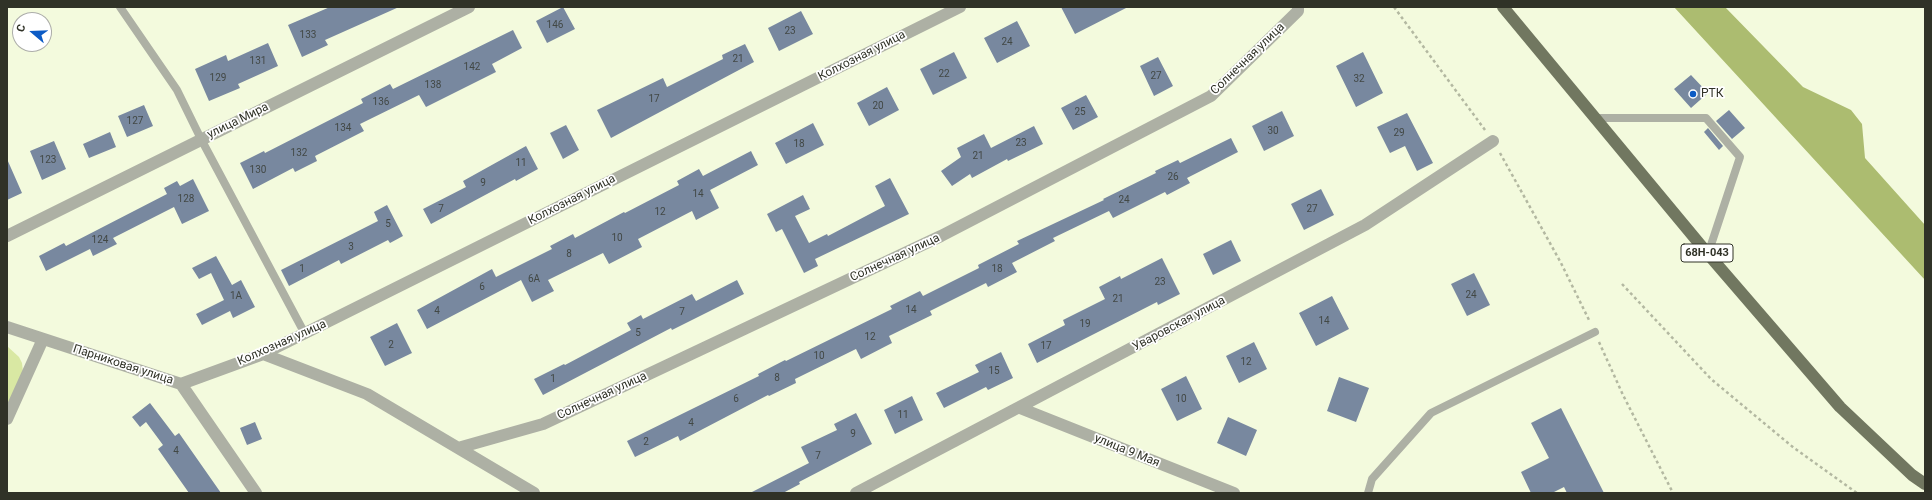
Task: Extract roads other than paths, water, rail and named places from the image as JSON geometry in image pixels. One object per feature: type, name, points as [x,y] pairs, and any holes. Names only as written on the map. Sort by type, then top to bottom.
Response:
[{"type":"main road","name":"68Н-043","points":[[1504,7],[1708,254],[1840,407],[1912,475],[1925,484]]},
{"type":"street","name":"улица Мира","points":[[7,236],[469,7]]},
{"type":"street","name":"Колхозная улица","points":[[181,384],[263,354],[305,334],[960,7]]},
{"type":"street","name":"Солнечная улица","points":[[458,448],[543,424],[941,236],[1197,104],[1211,96],[1298,9]]},
{"type":"street","name":"Уваровская улица","points":[[856,493],[1365,225],[1493,141]]},
{"type":"street","name":"Парниковая улица","points":[[7,327],[181,384],[256,493]]},
{"type":"street","points":[[7,419],[43,339]]},
{"type":"street","points":[[263,354],[367,394],[534,493]]},
{"type":"street","name":"улица 9 Мая","points":[[1020,408],[1234,493]]},
{"type":"lane","points":[[120,7],[177,90],[201,139],[305,334]]},
{"type":"lane","points":[[1596,118],[1706,118],[1740,157],[1708,254]]},
{"type":"lane","points":[[1368,493],[1372,479],[1431,413],[1595,332]]},
{"type":"place","name":"РТК","points":[[1693,94]]}]
